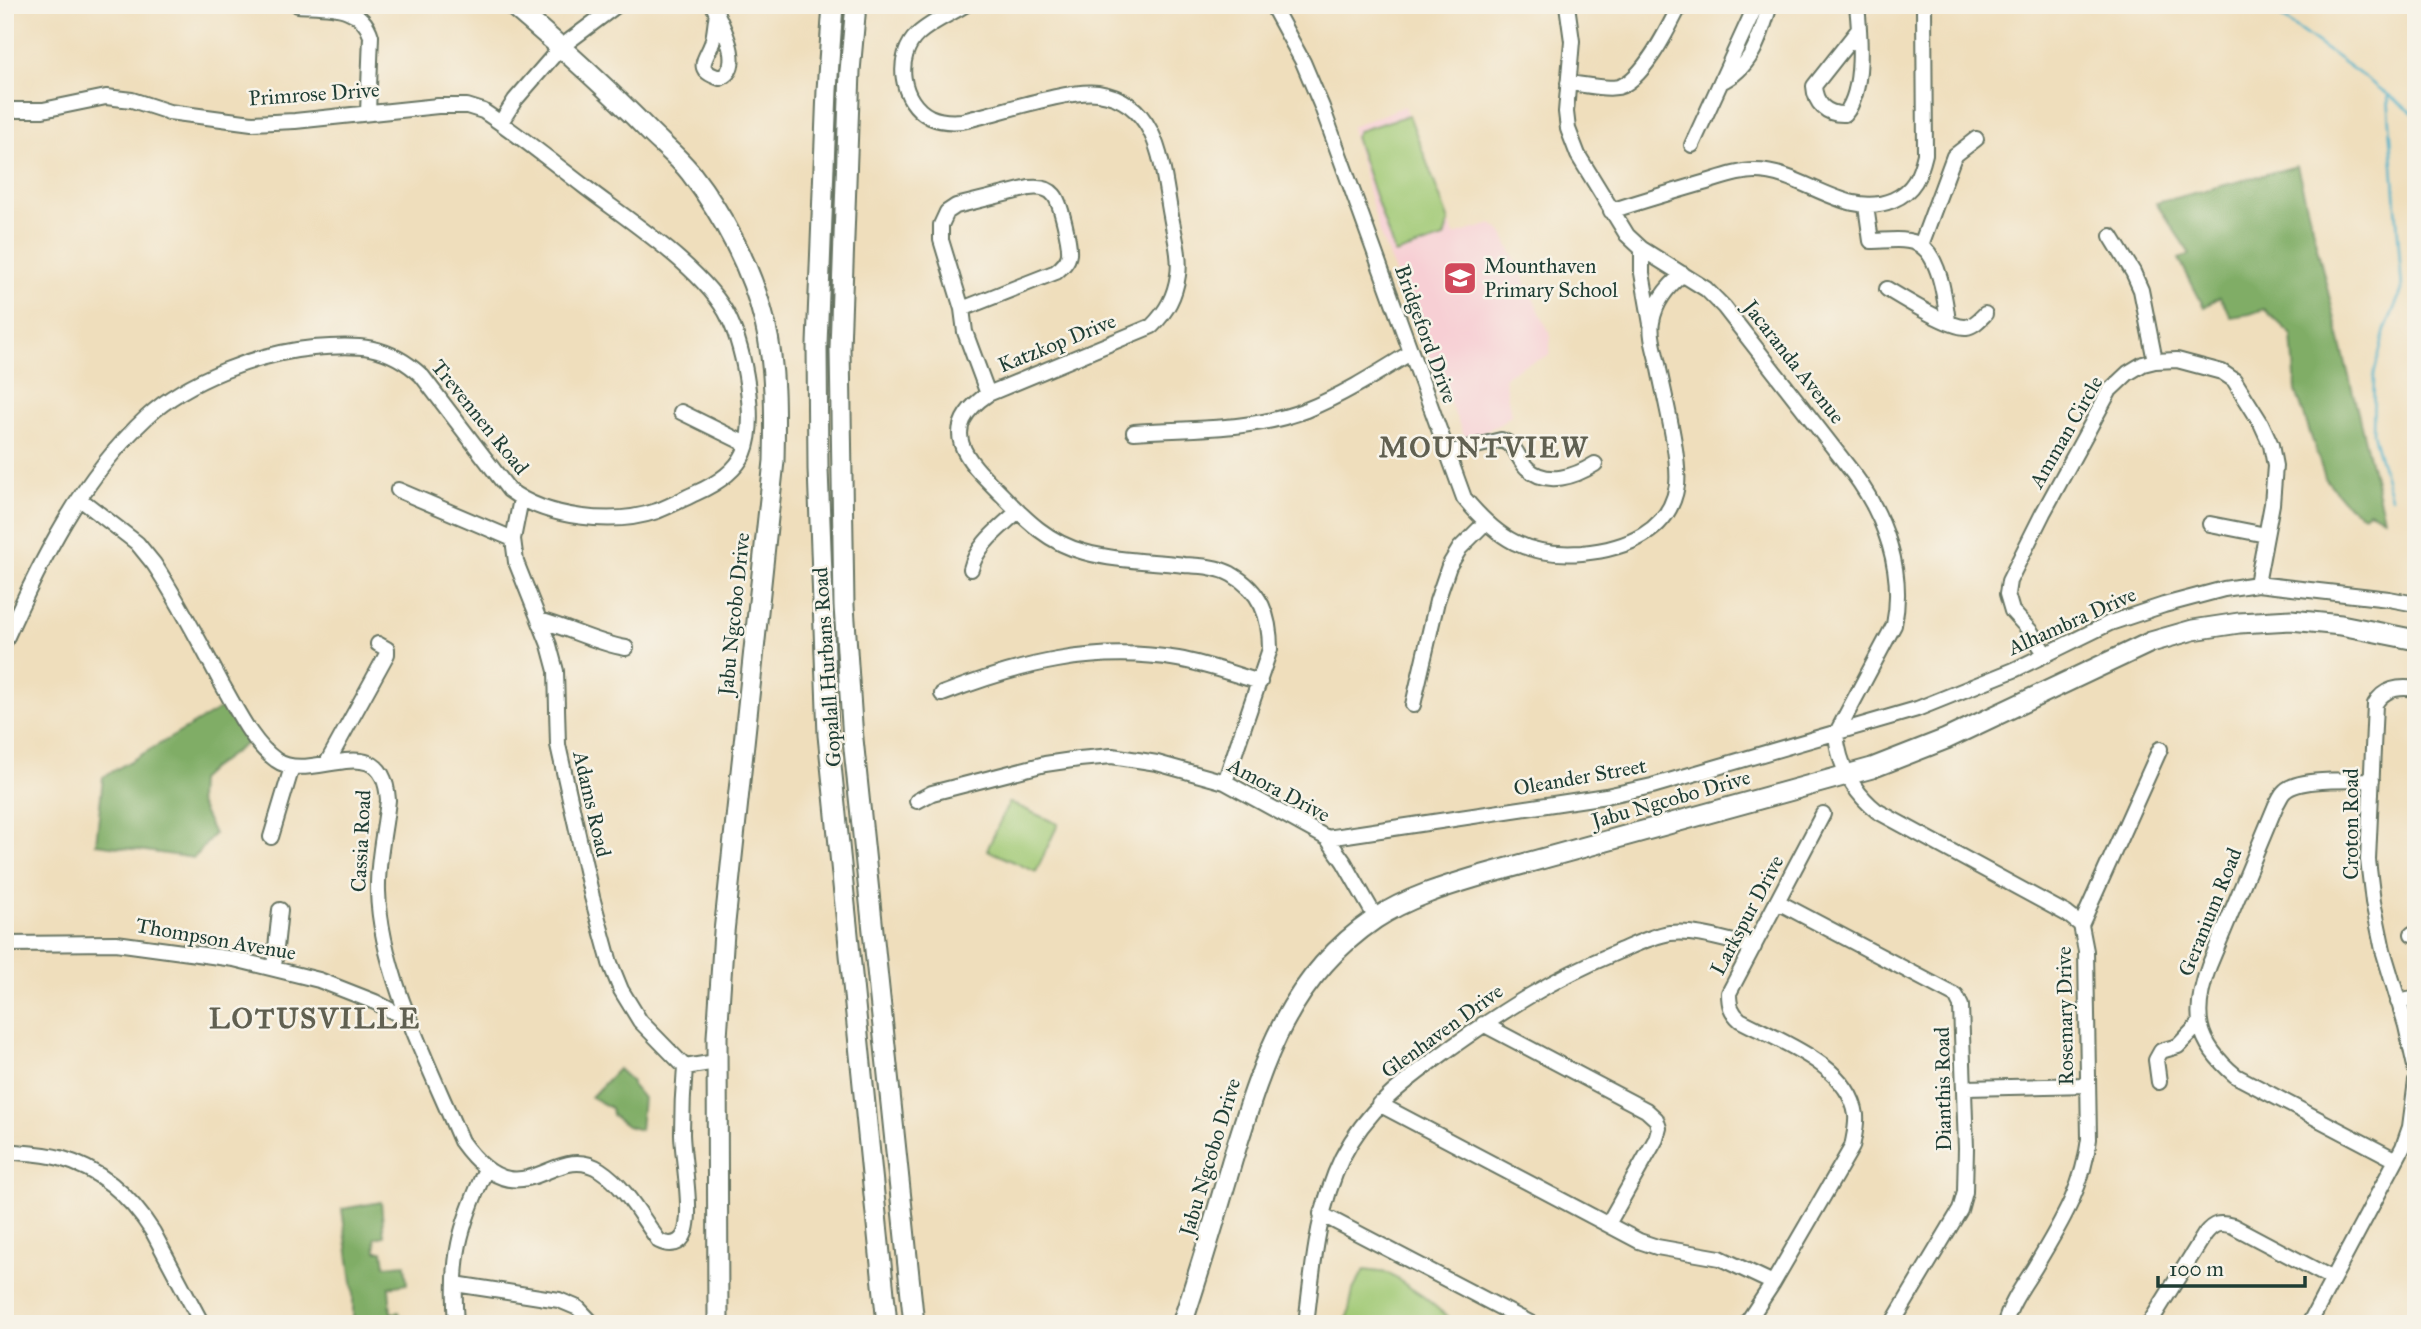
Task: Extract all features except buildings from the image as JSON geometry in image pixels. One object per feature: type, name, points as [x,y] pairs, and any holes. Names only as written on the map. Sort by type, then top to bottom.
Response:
[{"type":"main road","name":"Jabu Ngcobo Drive","points":[[512,5],[629,110],[689,172],[722,219],[748,269],[765,323],[772,364],[774,461],[724,932],[716,1062],[718,1324]]},
{"type":"main road","name":"Gopalall Hurbans Road","points":[[833,5],[817,344],[826,695],[829,749],[887,1324]]},
{"type":"main road","name":"Gopalall Hurbans Road","points":[[856,5],[850,71],[840,348],[844,606],[854,752],[914,1324]]},
{"type":"main road","name":"Jabu Ngcobo Drive","points":[[1182,1324],[1256,1082],[1275,1036],[1298,996],[1321,968],[1346,941],[1376,918],[1444,887],[1483,875],[1847,776],[1900,759],[2151,642],[2193,630],[2239,623],[2291,620],[2341,625],[2416,640]]},
{"type":"street","points":[[298,5],[338,8],[353,13],[368,25],[371,36],[368,111]]},
{"type":"street","points":[[501,122],[515,100],[561,47],[617,5]]},
{"type":"street","name":"Katzkop Drive","points":[[965,5],[918,34],[904,55],[904,87],[912,101],[928,116],[945,122],[962,121],[1072,95],[1098,93],[1118,99],[1147,123],[1158,143],[1179,271],[1175,293],[1166,312],[1152,326],[988,394],[974,403],[965,414],[961,428],[964,454],[973,467],[1047,537],[1084,553],[1219,568],[1244,582],[1264,606],[1270,629],[1270,649],[1225,782]]},
{"type":"street","name":"Bridgeford Drive","points":[[1272,5],[1303,62],[1322,107],[1464,498],[1485,523],[1516,544],[1559,555],[1600,551],[1627,544],[1647,535],[1662,520],[1672,502],[1677,484],[1674,450],[1642,273],[1642,249]]},
{"type":"street","name":"Jacaranda Avenue","points":[[1567,5],[1572,41],[1566,99],[1569,129],[1578,155],[1600,193],[1627,235],[1642,249],[1706,289],[1732,317],[1872,498],[1884,524],[1898,585],[1894,625],[1836,734]]},
{"type":"street","points":[[1568,83],[1613,87],[1630,81],[1642,69],[1680,5]]},
{"type":"street","points":[[1692,145],[1756,5]]},
{"type":"street","points":[[1720,83],[1740,71],[1747,63],[1755,49],[1770,5]]},
{"type":"street","points":[[1857,5],[1859,29],[1860,57],[1851,106],[1845,114],[1836,114],[1818,103],[1814,96],[1814,86],[1859,29]]},
{"type":"street","points":[[1611,211],[1752,171],[1773,172],[1842,200],[1866,206],[1886,203],[1905,195],[1921,173],[1925,154],[1924,5]]},
{"type":"street","name":"Primrose Drive","points":[[5,110],[43,110],[106,97],[132,100],[169,112],[252,122],[295,121],[368,111],[438,106],[467,106],[482,111],[501,122],[632,222],[713,291],[729,319],[741,352],[749,407]]},
{"type":"street","points":[[1921,245],[1954,156],[1976,139]]},
{"type":"street","points":[[962,309],[1056,272],[1065,264],[1069,254],[1066,236],[1059,204],[1053,193],[1041,187],[1029,188],[956,205],[947,212],[941,225],[941,240],[962,309],[965,332],[988,394]]},
{"type":"street","points":[[1600,193],[1640,202]]},
{"type":"street","points":[[1627,235],[1640,202]]},
{"type":"street","points":[[1866,206],[1871,241],[1906,240],[1921,245],[1937,271],[1948,321]]},
{"type":"street","points":[[2111,236],[2141,290],[2154,361],[2178,360],[2222,372],[2234,380],[2261,423],[2271,445],[2275,466],[2272,504],[2257,584]]},
{"type":"street","points":[[1651,325],[1661,300],[1672,283],[1683,274]]},
{"type":"street","points":[[1886,289],[1948,321],[1967,327],[1985,314]]},
{"type":"street","name":"Trevennen Road","points":[[5,642],[58,530],[139,425],[164,404],[187,390],[229,369],[259,359],[301,349],[362,346],[380,350],[407,362],[422,376],[509,490],[521,499],[572,516],[602,518],[655,512],[716,484],[743,454],[749,436],[749,407]]},
{"type":"street","points":[[1134,432],[1247,425],[1303,411],[1348,391],[1410,353]]},
{"type":"street","name":"Amman Circle","points":[[2046,655],[2031,632],[2012,611],[2007,594],[2010,581],[2043,513],[2110,390],[2128,373],[2154,361]]},
{"type":"street","points":[[681,412],[746,444]]},
{"type":"street","points":[[1447,453],[1501,439],[1512,445],[1528,469],[1551,478],[1582,472],[1595,464]]},
{"type":"street","points":[[398,490],[513,539]]},
{"type":"street","points":[[80,499],[146,553],[162,576],[246,724],[275,760],[292,766],[271,837]]},
{"type":"street","name":"Adams Road","points":[[521,499],[513,539],[516,562],[549,645],[556,671],[558,745],[592,897],[610,963],[621,990],[640,1021],[685,1067]]},
{"type":"street","points":[[971,569],[974,556],[982,545],[1018,511]]},
{"type":"street","points":[[1413,705],[1437,601],[1449,566],[1460,548],[1485,523]]},
{"type":"street","points":[[2210,524],[2266,534]]},
{"type":"street","name":"Alhambra Drive","points":[[1836,734],[1917,709],[2046,655],[2110,624],[2164,605],[2224,589],[2257,584],[2416,604]]},
{"type":"street","points":[[539,620],[626,648]]},
{"type":"street","points":[[327,763],[387,654],[387,649],[378,643]]},
{"type":"street","points":[[942,694],[1013,669],[1051,660],[1086,656],[1179,659],[1260,682]]},
{"type":"street","name":"Croton Road","points":[[2416,689],[2392,689],[2380,694],[2375,704],[2368,860],[2383,950],[2416,1071]]},
{"type":"street","points":[[1836,734],[1838,750],[1847,776]]},
{"type":"street","name":"Oleander Street","points":[[1327,838],[1606,796],[1652,786],[1836,734]]},
{"type":"street","points":[[2081,925],[2160,749]]},
{"type":"street","name":"Amora Drive","points":[[917,801],[932,793],[1045,764],[1112,756],[1157,763],[1225,782],[1327,838],[1376,918]]},
{"type":"street","name":"Cassia Road","points":[[292,766],[306,767],[345,759],[362,761],[377,770],[386,783],[388,800],[378,875],[380,922],[411,1021],[461,1141],[473,1158],[486,1169],[509,1180],[520,1181],[563,1165],[587,1164],[600,1170],[622,1190],[659,1241],[667,1245],[676,1243],[682,1238],[688,1216],[682,1137],[685,1067]]},
{"type":"street","name":"Rosemary Drive","points":[[1847,776],[1861,799],[1877,811],[2067,914],[2081,925],[2086,951],[2089,1139],[2086,1166],[2076,1195],[2016,1298],[2005,1324]]},
{"type":"street","name":"Geranium Road","points":[[2372,780],[2313,782],[2295,785],[2285,791],[2276,805],[2204,979],[2198,1013],[2202,1031],[2219,1062],[2236,1076],[2396,1160]]},
{"type":"street","name":"Larkspur Drive","points":[[1746,1324],[1852,1147],[1856,1125],[1849,1093],[1836,1075],[1815,1060],[1740,1020],[1733,1014],[1729,1004],[1729,993],[1823,814]]},
{"type":"street","name":"Dianthis Road","points":[[1778,902],[1956,996],[1961,1006],[1966,1088],[1965,1192],[1960,1210],[1892,1324]]},
{"type":"street","points":[[274,967],[280,910]]},
{"type":"street","name":"Glenhaven Drive","points":[[1306,1324],[1321,1214],[1343,1157],[1356,1134],[1379,1104],[1397,1087],[1483,1024],[1533,992],[1579,968],[1668,933],[1686,933],[1754,947]]},
{"type":"street","name":"Thompson Avenue","points":[[5,944],[116,943],[234,959],[274,967],[341,987],[411,1021]]},
{"type":"street","points":[[2399,1006],[2416,998]]},
{"type":"street","points":[[2399,1006],[2416,1006]]},
{"type":"street","points":[[2159,1082],[2156,1060],[2161,1051],[2178,1046],[2200,1023]]},
{"type":"street","points":[[1483,1024],[1646,1110],[1656,1119],[1659,1128],[1656,1139],[1608,1224]]},
{"type":"street","points":[[685,1067],[716,1062]]},
{"type":"street","points":[[2309,1324],[2396,1160],[2410,1127],[2416,1081]]},
{"type":"street","points":[[1966,1088],[2088,1085]]},
{"type":"street","points":[[1379,1104],[1639,1241],[1657,1247],[1720,1258],[1773,1283]]},
{"type":"street","points":[[5,1150],[64,1159],[95,1173],[116,1187],[153,1232],[202,1324]]},
{"type":"street","points":[[456,1324],[455,1284],[462,1227],[486,1169]]},
{"type":"street","points":[[1321,1214],[1532,1324]]},
{"type":"street","points":[[2150,1324],[2213,1225],[2222,1223],[2233,1226],[2333,1279]]},
{"type":"street","points":[[455,1284],[559,1300],[578,1308],[593,1324]]},
{"type":"shaded area","name":"Mounthaven Primary School","points":[[1405,106],[1454,235],[1492,224],[1502,232],[1551,336],[1549,356],[1524,365],[1504,377],[1511,415],[1500,424],[1466,440],[1414,321],[1380,234],[1351,127]]},
{"type":"green space","points":[[1409,115],[1449,221],[1444,238],[1395,254],[1355,137],[1358,131]]},
{"type":"green space","points":[[2297,166],[2384,518],[2368,511],[2364,515],[2348,506],[2325,478],[2296,391],[2292,335],[2264,309],[2231,317],[2220,297],[2204,307],[2179,259],[2190,254],[2156,203]]},
{"type":"green space","points":[[225,706],[251,740],[199,780],[198,801],[214,834],[194,858],[96,844],[103,777]]},
{"type":"green space","points":[[1009,802],[1058,824],[1036,872],[987,850]]},
{"type":"green space","points":[[618,1069],[632,1082],[643,1098],[640,1130],[627,1126],[612,1115],[611,1108],[591,1097]]},
{"type":"green space","points":[[381,1202],[384,1236],[375,1238],[376,1251],[383,1251],[385,1266],[405,1264],[407,1284],[389,1287],[391,1313],[399,1312],[401,1324],[353,1324],[353,1289],[342,1209]]},
{"type":"green space","points":[[1364,1270],[1388,1273],[1424,1297],[1456,1324],[1346,1324],[1353,1290]]},
{"type":"waterway","points":[[2265,5],[2416,115]]},
{"type":"waterway","points":[[2388,95],[2402,290],[2385,330],[2374,375],[2373,434],[2391,497]]},
{"type":"place","name":"Mounthaven Primary School","points":[[1460,278]]},
{"type":"district","name":"MOUNTVIEW","points":[[1484,447]]},
{"type":"district","name":"LOTUSVILLE","points":[[315,1018]]}]
